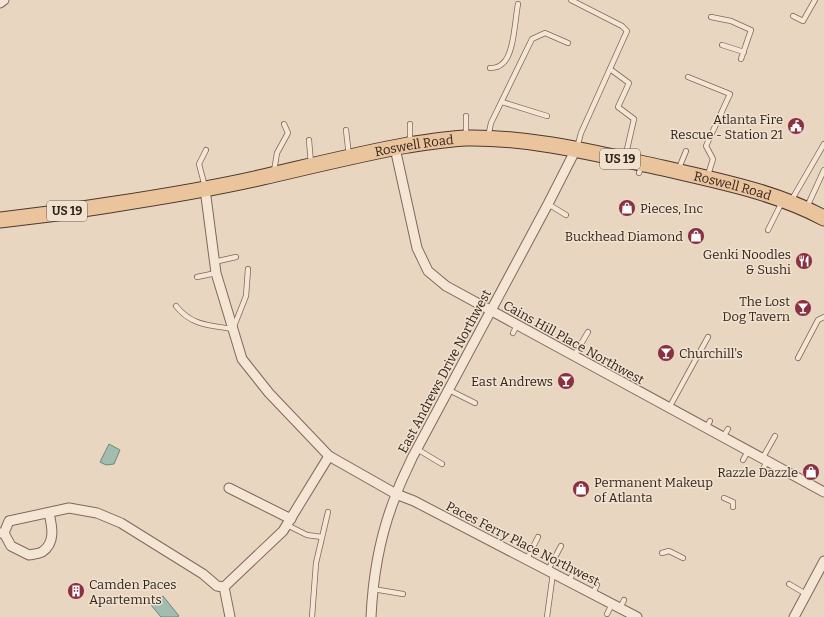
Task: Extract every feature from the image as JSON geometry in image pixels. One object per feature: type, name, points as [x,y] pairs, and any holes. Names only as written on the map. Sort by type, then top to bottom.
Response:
[{"type":"main road","name":"Roswell Road","points":[[0,220],[30,217],[205,189],[410,145],[439,140],[466,138],[487,138],[531,142],[576,149],[624,160],[641,168],[678,172],[743,186],[806,208],[824,218]]},
{"type":"street","points":[[0,3],[4,0]]},
{"type":"street","name":"Cains Hill Place Northwest","points":[[395,148],[417,248],[428,271],[446,286],[491,311],[515,329],[574,356],[669,408],[688,414],[708,424],[725,433],[748,451],[824,492]]},
{"type":"street","name":"East Andrews Drive Northwest","points":[[371,617],[373,589],[381,542],[396,494],[417,449],[576,149]]},
{"type":"street","name":"Paces Ferry Place Northwest","points":[[205,189],[216,273],[242,359],[269,393],[330,456],[396,494],[414,501],[551,571],[571,577],[595,589],[637,617]]},
{"type":"street","points":[[224,587],[283,532],[330,456]]},
{"type":"street","points":[[228,488],[289,522]]},
{"type":"street","points":[[49,513],[52,530],[50,544],[42,552],[29,556],[11,546],[2,533],[9,521],[69,508],[98,513],[121,523],[203,574],[217,586],[224,587]]},
{"type":"street","points":[[794,617],[824,561]]},
{"type":"street","points":[[224,587],[230,617]]},
{"type":"lane","points":[[571,0],[622,26],[627,31],[581,133],[576,149]]},
{"type":"lane","points":[[793,16],[803,21],[815,0]]},
{"type":"lane","points":[[490,68],[498,67],[503,64],[509,54],[518,4]]},
{"type":"lane","points":[[711,17],[731,22],[751,30],[741,59]]},
{"type":"lane","points":[[487,138],[491,123],[532,39],[545,33],[568,43]]},
{"type":"lane","points":[[722,45],[744,52]]},
{"type":"lane","points":[[610,69],[629,83],[618,107],[634,119],[624,160]]},
{"type":"lane","points":[[688,77],[730,94],[706,146],[713,158],[707,178]]},
{"type":"lane","points":[[502,102],[546,116]]},
{"type":"lane","points":[[466,116],[466,138]]},
{"type":"lane","points":[[274,175],[278,153],[288,134],[284,124]]},
{"type":"lane","points":[[410,124],[410,145]]},
{"type":"lane","points":[[346,130],[349,158]]},
{"type":"lane","points":[[309,140],[311,166]]},
{"type":"lane","points":[[768,230],[824,144]]},
{"type":"lane","points":[[205,189],[199,164],[206,150]]},
{"type":"lane","points":[[678,172],[686,151]]},
{"type":"lane","points":[[806,208],[824,170]]},
{"type":"lane","points":[[548,204],[566,215]]},
{"type":"lane","points":[[214,262],[236,257]]},
{"type":"lane","points":[[176,306],[183,315],[199,324],[233,329],[246,296],[248,269]]},
{"type":"lane","points":[[198,278],[216,273]]},
{"type":"lane","points":[[798,358],[818,320],[824,317]]},
{"type":"lane","points":[[574,356],[588,332]]},
{"type":"lane","points":[[669,408],[708,336]]},
{"type":"lane","points":[[449,390],[475,403]]},
{"type":"lane","points":[[762,471],[775,436]]},
{"type":"lane","points":[[417,449],[442,464]]},
{"type":"lane","points":[[743,460],[748,451]]},
{"type":"lane","points":[[724,498],[733,502],[733,507]]},
{"type":"lane","points":[[312,617],[316,563],[328,512]]},
{"type":"lane","points":[[289,522],[307,535],[322,537]]},
{"type":"lane","points":[[527,559],[538,537]]},
{"type":"lane","points":[[547,617],[551,571],[561,546]]},
{"type":"lane","points":[[662,553],[669,551],[682,558]]},
{"type":"lane","points":[[789,584],[806,594]]},
{"type":"lane","points":[[373,589],[403,594]]},
{"type":"lane","points":[[606,614],[619,604]]},
{"type":"shaded area","points":[[109,444],[120,450],[114,464],[106,465],[100,462]]},
{"type":"shaded area","points":[[163,596],[179,616],[161,617],[151,605]]},
{"type":"place","name":"Atlanta Fire Rescue - Station 21","points":[[796,126]]},
{"type":"place","name":"Pieces, Inc","points":[[627,208]]},
{"type":"place","name":"Buckhead Diamond","points":[[696,236]]},
{"type":"place","name":"Genki Noodles & Sushi","points":[[804,261]]},
{"type":"place","name":"The Lost Dog Tavern","points":[[803,308]]},
{"type":"place","name":"Churchill's","points":[[666,353]]},
{"type":"place","name":"East Andrews","points":[[566,381]]},
{"type":"place","name":"Razzle Dazzle","points":[[811,472]]},
{"type":"place","name":"Permanent Makeup of Atlanta","points":[[581,489]]},
{"type":"place","name":"Camden Paces Apartemnts","points":[[76,591]]}]
